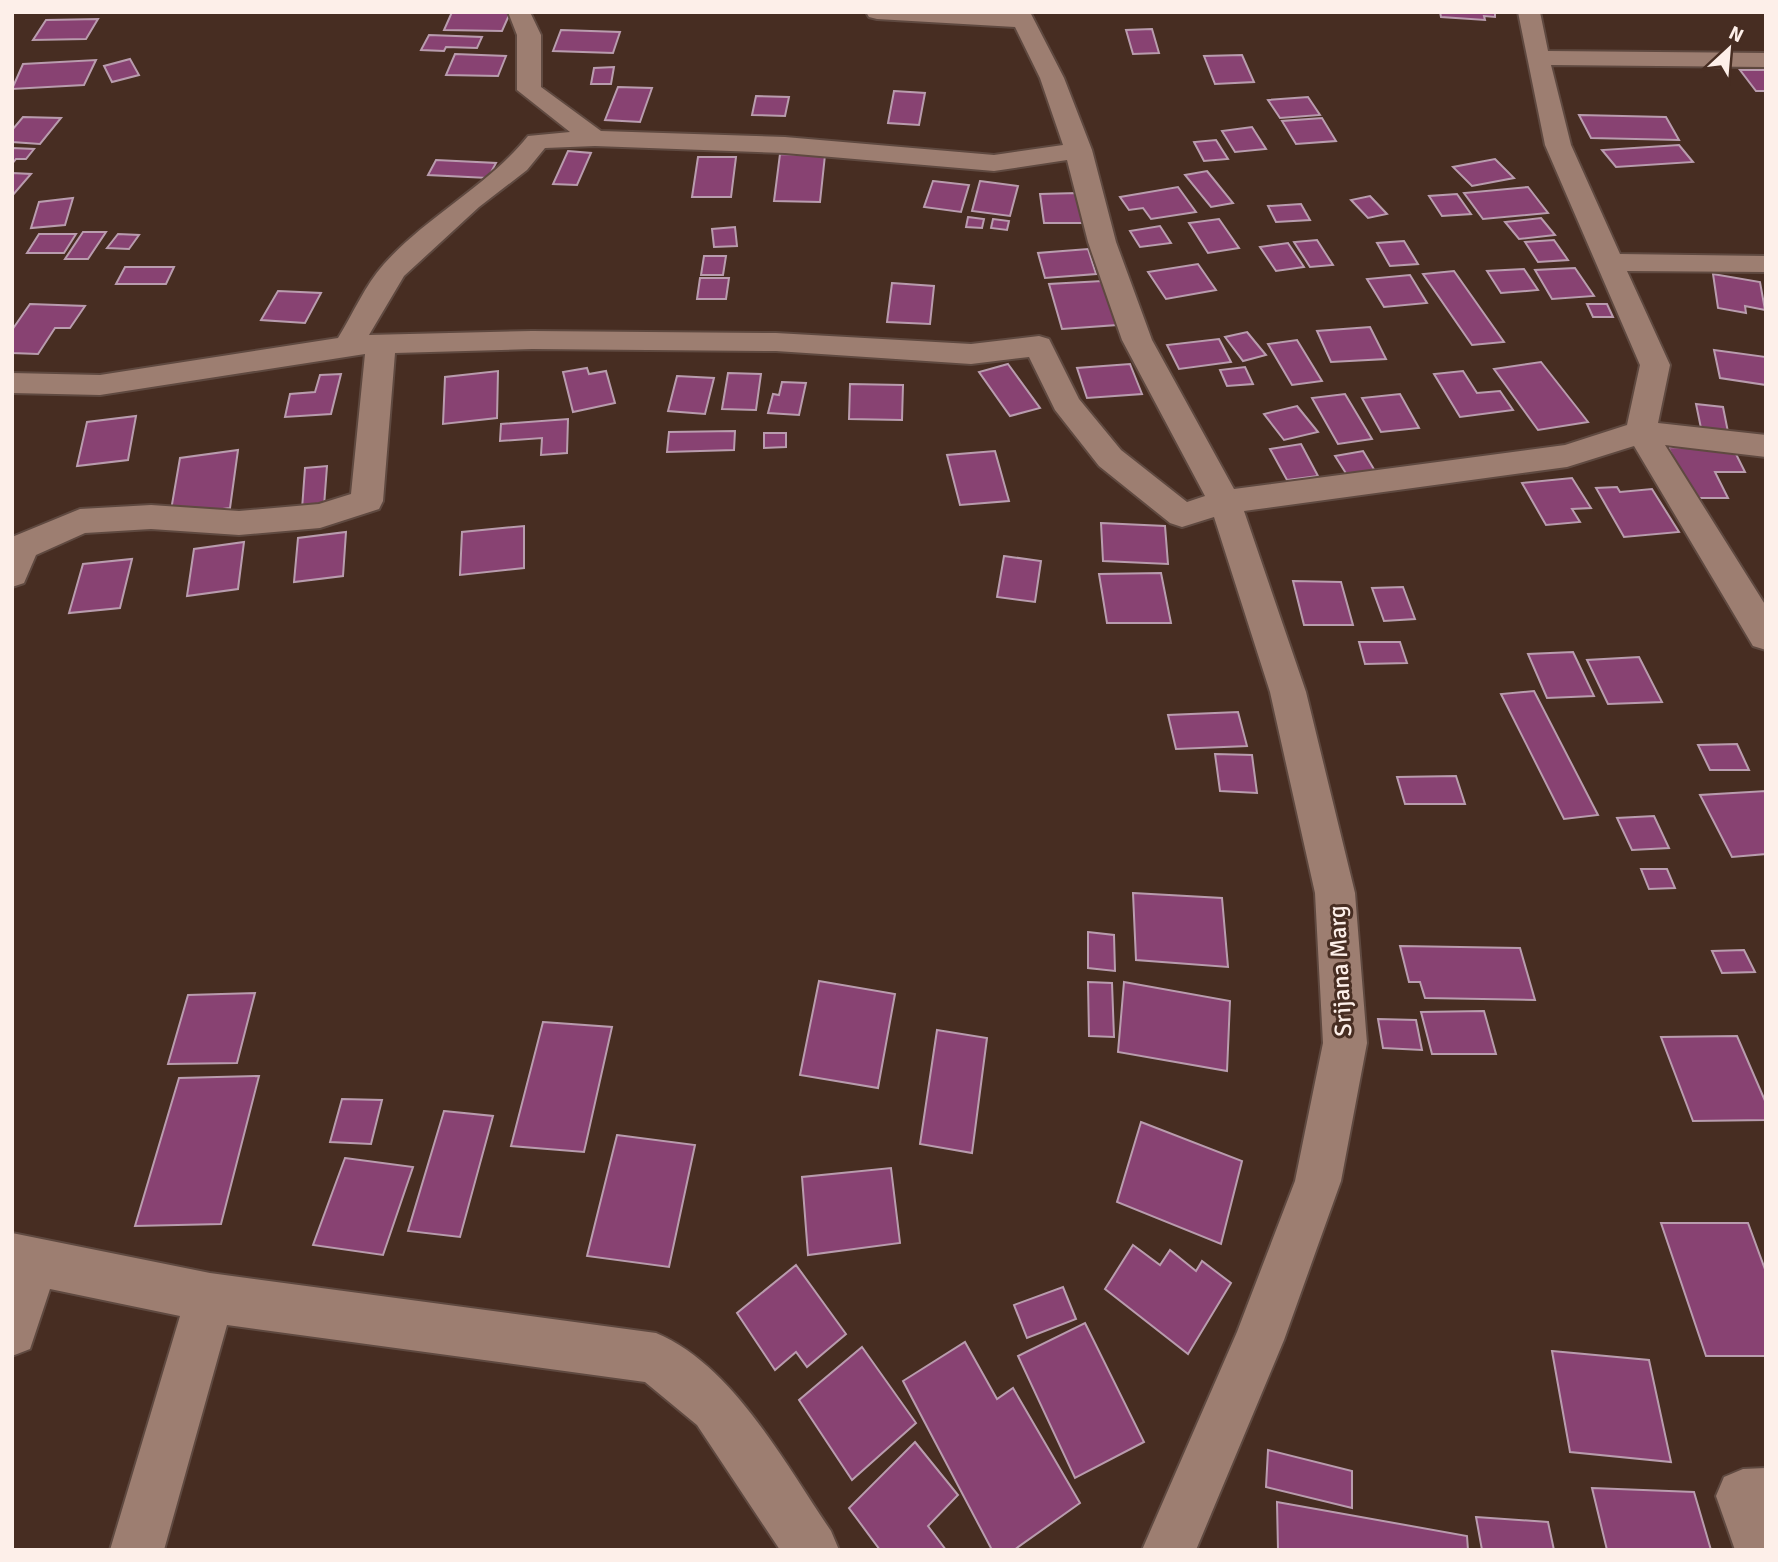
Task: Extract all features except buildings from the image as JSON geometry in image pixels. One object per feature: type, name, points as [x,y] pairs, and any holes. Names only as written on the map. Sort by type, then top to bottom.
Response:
[{"type":"street","points":[[367,344],[353,338],[393,271],[470,201],[518,165],[537,141],[529,90],[529,35],[519,12]]},
{"type":"street","points":[[877,12],[1020,16]]},
{"type":"street","points":[[1530,12],[1537,58],[1558,145],[1655,365],[1641,432],[1766,636]]},
{"type":"street","name":"Srijana Marg","points":[[1020,16],[1052,78],[1079,150],[1102,242],[1137,340],[1225,502],[1288,692],[1335,893],[1345,1043],[1318,1181],[1259,1340],[1168,1550]]},
{"type":"street","points":[[1537,58],[1766,60]]},
{"type":"street","points":[[529,90],[595,138]]},
{"type":"street","points":[[537,141],[595,138],[785,145],[994,163],[1079,150]]},
{"type":"street","points":[[1610,262],[1766,264]]},
{"type":"street","points":[[12,383],[100,385],[367,344],[532,340],[776,342],[971,354],[1039,346],[1066,403],[1110,458],[1182,515],[1225,502],[1567,456],[1641,432],[1766,446]]},
{"type":"street","points":[[12,574],[22,547],[80,521],[151,517],[239,523],[320,516],[366,501],[367,344]]},
{"type":"street","points":[[12,1331],[24,1259],[210,1298],[656,1358],[715,1407],[812,1550]]},
{"type":"street","points":[[137,1550],[210,1298]]},
{"type":"street","points":[[1762,1550],[1743,1496],[1766,1495]]}]
